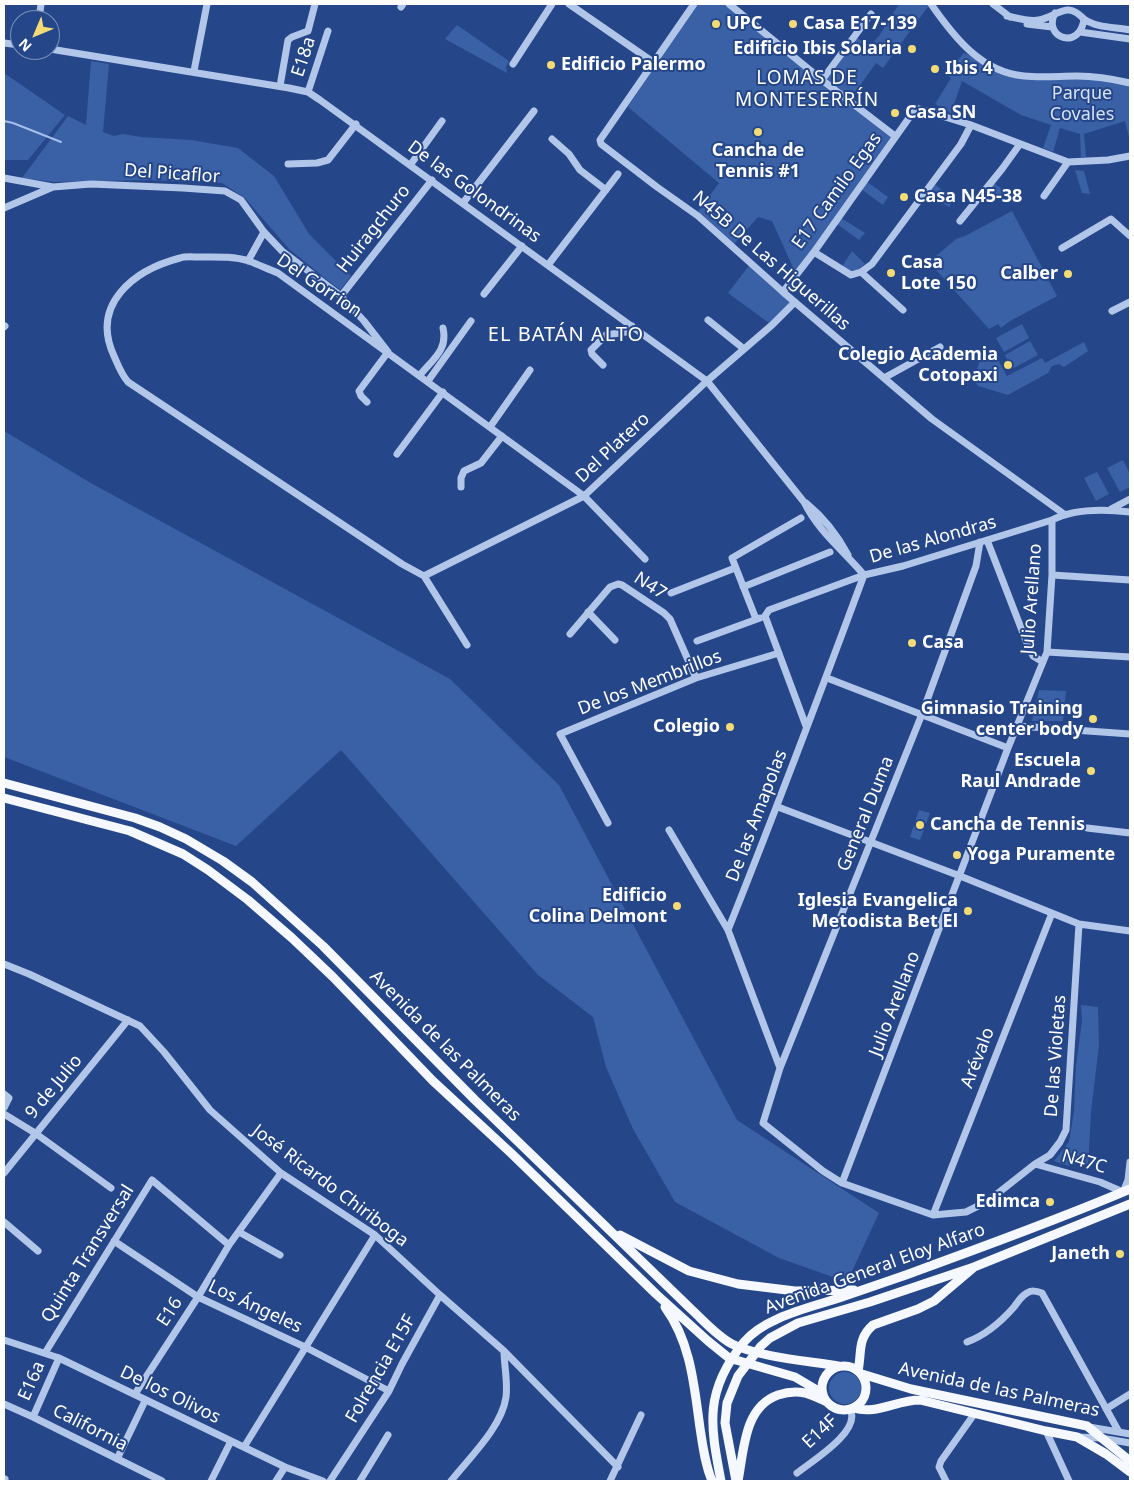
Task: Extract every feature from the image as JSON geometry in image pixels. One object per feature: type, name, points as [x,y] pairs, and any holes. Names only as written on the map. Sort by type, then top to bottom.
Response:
[{"type":"main road","name":"Avenida de las Palmeras","points":[[4,783],[135,818],[160,827],[186,839],[252,882],[323,946],[468,1094],[691,1309],[733,1344],[765,1354],[848,1366],[860,1372],[911,1389],[1087,1426],[1101,1433]]},
{"type":"main road","name":"Avenida de las Palmeras","points":[[4,798],[130,832],[183,854],[215,875],[248,900],[292,938],[333,977],[434,1081],[656,1294],[708,1341],[729,1358],[795,1377],[822,1393]]},
{"type":"main road","name":"Avenida General Eloy Alfaro","points":[[721,1481],[714,1445],[712,1420],[712,1405],[716,1390],[722,1374],[744,1342],[763,1326],[791,1313],[864,1290],[995,1243],[1126,1191]]},
{"type":"main road","name":"Avenida General Eloy Alfaro","points":[[737,1481],[725,1423],[727,1404],[738,1376],[761,1346],[770,1338],[798,1324],[974,1267],[1130,1205]]},
{"type":"main road","points":[[611,1230],[689,1271],[738,1284],[795,1290],[864,1290]]},
{"type":"main road","points":[[852,1408],[859,1404],[866,1393],[865,1380],[860,1372],[860,1344],[864,1334],[873,1325],[934,1301],[974,1267]]},
{"type":"main road","points":[[656,1294],[678,1329],[689,1357],[704,1458],[712,1481]]},
{"type":"main road","points":[[827,1402],[822,1393],[822,1386],[826,1374],[838,1366]]},
{"type":"main road","name":"Avenida de las Palmeras","points":[[737,1481],[748,1430],[754,1414],[773,1397],[793,1392],[805,1393],[827,1402],[837,1409],[852,1408],[863,1411],[907,1400],[920,1400],[1077,1437]]},
{"type":"main road","points":[[1101,1433],[1130,1461]]},
{"type":"main road","points":[[1077,1437],[1106,1454],[1130,1472]]},
{"type":"street","points":[[194,72],[207,4]]},
{"type":"street","points":[[280,86],[288,40],[308,31],[315,4]]},
{"type":"street","points":[[513,64],[552,4]]},
{"type":"street","points":[[568,4],[653,62],[694,4]]},
{"type":"street","points":[[729,4],[822,80],[896,136]]},
{"type":"street","points":[[931,4],[961,42],[977,59],[990,67],[1024,76],[1101,78],[1130,83]]},
{"type":"street","points":[[993,4],[1007,16],[1026,24],[1052,27]]},
{"type":"street","points":[[1007,16],[1033,21],[1041,20],[1059,9],[1068,7],[1077,11],[1089,23],[1130,30]]},
{"type":"street","points":[[1055,13],[1052,27],[1059,36],[1064,38],[1074,37],[1080,32],[1084,19]]},
{"type":"street","points":[[822,80],[871,14]]},
{"type":"street","name":"E18a","points":[[308,92],[328,31]]},
{"type":"street","points":[[1080,32],[1130,39]]},
{"type":"street","name":"De las Golondrinas","points":[[60,51],[308,92],[356,124],[707,381],[804,502],[815,510],[841,542],[850,559],[864,575]]},
{"type":"street","name":"N45B De Las Higuerillas","points":[[653,62],[600,142],[657,187],[698,216],[783,292],[932,419],[1064,514]]},
{"type":"street","name":"E17 Camilo Egas","points":[[783,292],[814,252],[916,108],[971,125]]},
{"type":"street","points":[[463,203],[534,111]]},
{"type":"street","points":[[411,164],[442,121]]},
{"type":"street","points":[[288,164],[317,163],[328,160],[356,124]]},
{"type":"street","points":[[814,252],[851,275],[861,272],[872,264],[961,144],[971,125],[1068,162],[1108,160],[1130,156]]},
{"type":"street","points":[[552,140],[569,154],[580,170],[606,190]]},
{"type":"street","points":[[960,221],[1020,144]]},
{"type":"street","points":[[1044,196],[1068,162]]},
{"type":"street","points":[[548,265],[618,174]]},
{"type":"street","points":[[4,178],[53,187]]},
{"type":"street","name":"Huiragchuro","points":[[340,296],[432,180]]},
{"type":"street","name":"Del Picaflor","points":[[53,187],[91,184],[225,191],[241,200],[264,232],[286,255],[340,296],[364,321],[388,352]]},
{"type":"street","points":[[4,208],[53,187]]},
{"type":"street","points":[[1062,248],[1110,220],[1114,221],[1130,236]]},
{"type":"street","points":[[248,261],[264,232]]},
{"type":"street","points":[[484,294],[522,246]]},
{"type":"street","name":"Del Gorrion","points":[[424,576],[386,553],[137,388],[122,376],[108,342],[106,326],[113,302],[122,290],[143,272],[182,257],[224,257],[248,261],[278,273],[584,496],[645,559]]},
{"type":"street","points":[[861,272],[903,310]]},
{"type":"street","name":"Del Platero","points":[[424,576],[584,496],[795,302]]},
{"type":"street","points":[[1112,311],[1130,302]]},
{"type":"street","points":[[708,320],[744,349]]},
{"type":"street","points":[[428,381],[471,321]]},
{"type":"street","points":[[603,364],[592,354],[591,350],[606,335],[626,332],[632,326]]},
{"type":"street","points":[[420,375],[444,346],[443,328]]},
{"type":"street","points":[[884,378],[940,347]]},
{"type":"street","points":[[366,402],[359,391],[388,352]]},
{"type":"street","points":[[490,427],[530,370]]},
{"type":"street","points":[[397,454],[443,392]]},
{"type":"street","points":[[461,487],[461,478],[464,471],[481,463],[502,436]]},
{"type":"street","name":"De las Alondras","points":[[1110,509],[1130,499]]},
{"type":"street","name":"De las Alondras","points":[[697,641],[864,575],[903,566],[1052,520],[1064,514],[1110,509],[1130,512]]},
{"type":"street","points":[[756,619],[732,560],[733,556],[801,518]]},
{"type":"street","name":"Julio Arellano","points":[[842,1183],[1008,748],[1047,652],[1052,576],[1052,520]]},
{"type":"street","points":[[984,541],[1028,646],[1033,656],[1043,662]]},
{"type":"street","name":"General Duma","points":[[764,1122],[780,1068],[922,714],[984,541]]},
{"type":"street","points":[[743,587],[830,552]]},
{"type":"street","points":[[671,593],[735,568]]},
{"type":"street","name":"De las Amapolas","points":[[728,930],[778,806],[806,726],[827,678],[864,575]]},
{"type":"street","points":[[424,576],[467,645]]},
{"type":"street","points":[[1052,576],[1130,580]]},
{"type":"street","name":"N47","points":[[570,634],[610,587],[622,584],[670,619],[696,678]]},
{"type":"street","points":[[588,612],[615,640]]},
{"type":"street","points":[[766,614],[806,726]]},
{"type":"street","points":[[1047,652],[1130,658]]},
{"type":"street","name":"De los Membrillos","points":[[608,823],[560,734],[696,678],[779,654]]},
{"type":"street","points":[[827,678],[1008,748]]},
{"type":"street","points":[[1018,726],[1130,734]]},
{"type":"street","points":[[778,806],[1079,924],[1130,931]]},
{"type":"street","points":[[1086,828],[1130,833]]},
{"type":"street","points":[[669,830],[728,930],[780,1068]]},
{"type":"street","name":"Arévalo","points":[[933,1215],[1052,913]]},
{"type":"street","name":"De las Violetas","points":[[764,1122],[823,1171],[842,1183],[933,1215],[966,1212],[988,1201],[1035,1164],[1050,1155],[1066,1130],[1079,924]]},
{"type":"street","name":"José Ricardo Chiriboga","points":[[4,964],[140,1026],[164,1052],[210,1110],[281,1173],[375,1235],[504,1351],[618,1467]]},
{"type":"street","name":"9 de Julio","points":[[4,1173],[128,1020]]},
{"type":"street","points":[[4,1094],[9,1098],[4,1108]]},
{"type":"street","points":[[4,1114],[35,1133],[111,1188]]},
{"type":"street","points":[[1130,1162],[1126,1191],[1130,1205]]},
{"type":"street","name":"N47C","points":[[1035,1164],[1126,1191]]},
{"type":"street","name":"E16","points":[[135,1394],[198,1297],[229,1245],[281,1173]]},
{"type":"street","name":"Quinta Transversal","points":[[45,1353],[152,1180],[229,1245]]},
{"type":"street","points":[[4,1222],[38,1251]]},
{"type":"street","points":[[239,1232],[280,1255]]},
{"type":"street","points":[[244,1447],[307,1348],[375,1235]]},
{"type":"street","name":"Los Ángeles","points":[[114,1241],[198,1297],[307,1348],[389,1391]]},
{"type":"street","points":[[967,1342],[987,1333],[995,1327],[1026,1293],[1035,1291],[1042,1293],[1119,1432]]},
{"type":"street","name":"Folrencia E15F","points":[[330,1481],[389,1391],[440,1295]]},
{"type":"street","name":"De los Olivos","points":[[4,1340],[59,1358],[285,1467],[323,1481]]},
{"type":"street","points":[[451,1481],[494,1428],[502,1413],[506,1396],[504,1351]]},
{"type":"street","name":"E16a","points":[[33,1416],[59,1358]]},
{"type":"street","points":[[1101,1433],[1107,1411],[1130,1394]]},
{"type":"street","points":[[117,1459],[146,1401]]},
{"type":"street","name":"California","points":[[4,1404],[33,1416],[162,1481]]},
{"type":"street","name":"E14F","points":[[797,1473],[838,1441],[853,1419],[852,1408]]},
{"type":"street","points":[[946,1481],[939,1466],[941,1461],[975,1413]]},
{"type":"street","points":[[610,1481],[641,1415]]},
{"type":"street","points":[[1046,1431],[1069,1481]]},
{"type":"street","name":"Avenida de las Palmeras","points":[[1077,1437],[1101,1433],[1119,1432],[1130,1434]]},
{"type":"street","name":"Avenida de las Palmeras","points":[[1101,1433],[1130,1443]]},
{"type":"street","points":[[360,1481],[388,1435]]},
{"type":"street","points":[[211,1481],[231,1441]]},
{"type":"street","points":[[276,1481],[285,1467]]},
{"type":"green space","points":[[695,4],[727,4],[822,80],[856,37],[869,47],[879,36],[899,4],[930,4],[883,68],[876,63],[849,101],[895,137],[796,274],[772,221],[758,217],[733,245],[696,214],[719,183],[628,107]]},
{"type":"green space","points":[[457,25],[509,61],[506,67],[507,73],[445,39]]},
{"type":"green space","name":"Parque Covales","points":[[964,53],[1012,74],[1101,77],[1130,86],[1130,141],[1125,121],[1084,134],[1086,157],[1081,157],[1080,134],[1060,128],[1053,152],[1043,148],[1051,125],[1021,115],[962,81],[951,113],[935,104],[951,78],[948,76],[955,63]]},
{"type":"green space","points":[[91,61],[109,64],[103,132],[114,136],[123,134],[191,140],[238,148],[274,176],[309,234],[351,276],[340,290],[289,249],[245,198],[222,183],[148,180],[54,182],[22,178],[68,116],[86,125]]},
{"type":"green space","points":[[4,73],[65,115],[28,160],[4,160]]},
{"type":"green space","points":[[1075,170],[1084,171],[1090,194],[1082,193]]},
{"type":"green space","points":[[866,181],[888,197],[883,205],[861,189]]},
{"type":"green space","points":[[933,183],[954,199],[949,207],[926,193]]},
{"type":"green space","points":[[994,183],[1012,197],[1007,203],[988,189]]},
{"type":"green space","points":[[1012,211],[1057,296],[1010,321],[1001,328],[998,324],[989,329],[929,262],[956,239]]},
{"type":"green space","points":[[841,218],[865,233],[859,240],[837,224]]},
{"type":"green space","points":[[852,251],[865,264],[852,274],[841,268]]},
{"type":"green space","points":[[751,263],[790,298],[788,306],[769,323],[728,293]]},
{"type":"green space","points":[[1022,324],[1029,338],[1004,352],[996,338]]},
{"type":"green space","points":[[1030,341],[1038,355],[1012,369],[1005,355]]},
{"type":"green space","points":[[1084,342],[1088,351],[1064,367],[1059,364],[1052,366],[1048,373],[1008,395],[978,386],[974,380],[981,356],[986,358],[994,353],[1007,376],[1042,358],[1045,363]]},
{"type":"green space","points":[[4,431],[89,482],[450,679],[559,785],[737,1120],[879,1213],[847,1282],[779,1258],[675,1202],[633,1129],[606,1067],[593,1017],[538,975],[341,750],[236,846],[4,757]]},
{"type":"green space","points":[[1123,460],[1130,474],[1130,487],[1120,492],[1107,468]]},
{"type":"green space","points":[[1097,472],[1109,494],[1096,501],[1084,478]]},
{"type":"green space","points":[[1039,690],[1066,691],[1063,721],[1032,721]]},
{"type":"green space","name":"Cancha de Tennis","points":[[919,810],[930,813],[920,840],[910,837]]},
{"type":"green space","points":[[1081,1005],[1098,1007],[1099,1045],[1091,1112],[1088,1167],[1072,1163],[1069,1166],[1054,1161],[1069,1142],[1074,1111],[1076,1066],[1082,1021]]},
{"type":"green space","points":[[845,1372],[856,1377],[861,1388],[856,1399],[845,1404],[834,1399],[829,1388],[834,1377]]},
{"type":"waterway","points":[[4,121],[61,142]]},
{"type":"place","name":"UPC","points":[[716,24]]},
{"type":"place","name":"Casa E17-139","points":[[793,24]]},
{"type":"place","name":"Edificio Ibis Solaria","points":[[912,49]]},
{"type":"place","name":"Edificio Palermo","points":[[551,65]]},
{"type":"place","name":"Ibis 4","points":[[935,69]]},
{"type":"place","name":"Casa SN","points":[[895,113]]},
{"type":"place","name":"Cancha de Tennis #1","points":[[758,132]]},
{"type":"place","name":"Casa N45-38","points":[[904,197]]},
{"type":"place","name":"Casa Lote 150","points":[[891,273]]},
{"type":"place","name":"Calber","points":[[1068,274]]},
{"type":"place","name":"Colegio Academia Cotopaxi","points":[[1008,365]]},
{"type":"place","name":"Casa","points":[[912,643]]},
{"type":"place","name":"Gimnasio Training center body","points":[[1093,719]]},
{"type":"place","name":"Colegio","points":[[730,727]]},
{"type":"place","name":"Escuela Raul Andrade","points":[[1091,771]]},
{"type":"place","name":"Cancha de Tennis","points":[[920,825]]},
{"type":"place","name":"Yoga Puramente","points":[[957,855]]},
{"type":"place","name":"Edificio Colina Delmont","points":[[677,906]]},
{"type":"place","name":"Iglesia Evangelica Metodista Bet El","points":[[968,911]]},
{"type":"place","name":"Edimca","points":[[1050,1202]]},
{"type":"place","name":"Janeth","points":[[1120,1254]]},
{"type":"district","name":"LOMAS DE MONTESERRÍN","points":[[807,90]]},
{"type":"district","name":"EL BATÁN ALTO","points":[[566,335]]}]
